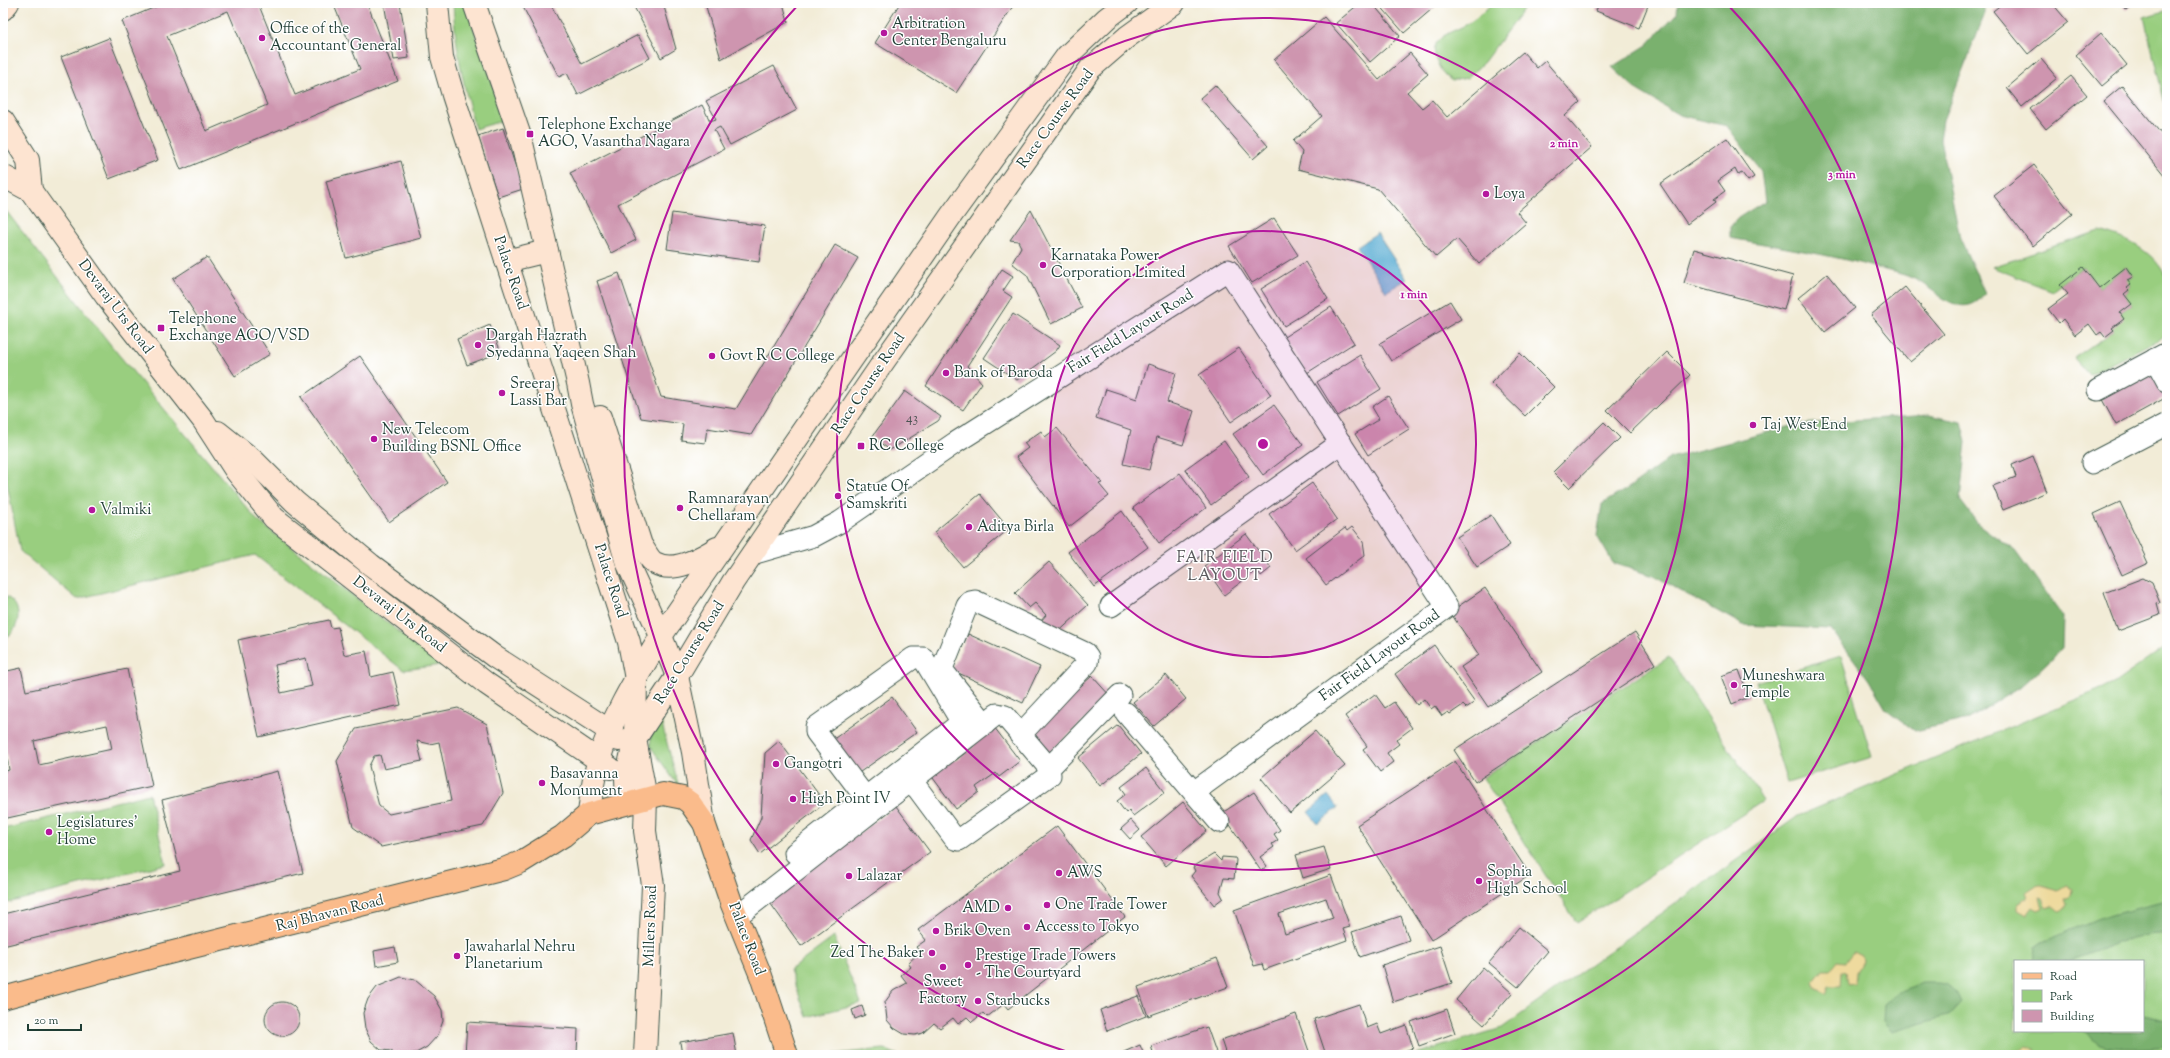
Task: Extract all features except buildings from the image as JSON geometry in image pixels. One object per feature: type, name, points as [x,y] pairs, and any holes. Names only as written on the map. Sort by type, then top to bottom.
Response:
[{"type":"main road","points":[[3,9],[8,3]]},
{"type":"main road","name":"Palace Road","points":[[437,3],[442,58],[489,214],[506,261],[624,623],[636,679],[633,746]]},
{"type":"main road","name":"Palace Road","points":[[474,3],[522,139],[582,404],[626,560],[661,636],[677,676],[693,752],[704,823],[787,1055]]},
{"type":"main road","name":"Race Course Road","points":[[598,760],[610,731],[636,679],[661,636],[722,545],[912,275],[950,217],[1067,56],[1107,18],[1127,3]]},
{"type":"main road","name":"Race Course Road","points":[[637,800],[626,778],[633,746],[752,554],[884,361],[1090,69],[1127,37],[1174,3]]},
{"type":"main road","points":[[4,128],[28,160],[31,191]]},
{"type":"main road","name":"Devaraj Urs Road","points":[[3,176],[31,191],[106,296],[203,420],[236,471],[274,518],[487,684],[626,778]]},
{"type":"main road","points":[[506,261],[547,251]]},
{"type":"main road","points":[[578,383],[595,401],[641,546],[654,562],[665,565],[693,562],[722,545]]},
{"type":"main road","name":"Devaraj Urs Road","points":[[203,420],[253,460],[295,502],[371,565],[496,657],[633,746]]},
{"type":"main road","points":[[633,746],[637,800]]},
{"type":"main road","points":[[589,814],[598,760]]},
{"type":"main road","name":"Palace Road","points":[[589,814],[663,794],[683,798],[690,803],[704,823]]},
{"type":"main road","name":"Millers Road","points":[[637,800],[645,831],[653,884],[645,1055]]},
{"type":"main road","name":"Raj Bhavan Road","points":[[3,998],[153,957],[504,869],[521,862],[563,836],[589,814]]},
{"type":"street","name":"Fair Field Layout Road","points":[[752,554],[814,536],[840,522],[956,443],[1228,270],[1446,607],[1194,792]]},
{"type":"street","points":[[2098,390],[2161,356],[2167,381]]},
{"type":"street","points":[[2127,431],[2167,409]]},
{"type":"street","points":[[2092,463],[2167,424]]},
{"type":"street","points":[[1111,606],[1341,443]]},
{"type":"street","points":[[985,724],[943,671],[943,666],[967,606],[970,602],[975,601],[1085,653],[1088,657],[1087,664],[1020,735]]},
{"type":"street","points":[[734,909],[865,798],[958,726],[960,721],[923,658],[913,658],[816,727],[816,732],[865,798]]},
{"type":"street","points":[[1049,768],[1123,704],[1219,822]]},
{"type":"street","points":[[734,909],[912,781],[997,714],[1005,716],[1049,768],[1050,775],[959,840],[955,839],[912,781]]},
{"type":"green space","points":[[453,3],[465,3],[505,120],[475,129],[461,67]]},
{"type":"green space","points":[[1493,3],[1527,4],[1484,62],[1467,78],[1452,81],[1445,75],[1438,65],[1435,46],[1443,36],[1469,23]]},
{"type":"green space","points":[[1678,3],[1984,3],[1984,16],[1943,120],[1940,140],[1960,238],[1985,294],[1976,302],[1966,306],[1957,305],[1948,301],[1912,278],[1899,273],[1822,255],[1730,238],[1730,227],[1738,218],[1765,201],[1761,171],[1727,126],[1679,115],[1637,90],[1612,67],[1647,45],[1677,13]]},
{"type":"green space","points":[[2167,10],[2167,113],[2144,17]]},
{"type":"green space","points":[[3,207],[114,349],[257,520],[441,665],[403,670],[255,555],[77,599],[20,551],[3,462]]},
{"type":"green space","points":[[2099,231],[2119,237],[2139,247],[2156,261],[2162,270],[2168,285],[2167,335],[2089,375],[2074,358],[2114,330],[2112,328],[2120,313],[2132,304],[2124,294],[2129,290],[2127,288],[2131,285],[2127,280],[2133,277],[2126,267],[2099,288],[2083,267],[2052,291],[1992,267]]},
{"type":"green space","points":[[1929,415],[1961,422],[1966,441],[1960,500],[1978,524],[2015,551],[2063,617],[2062,649],[2022,686],[1968,719],[1915,731],[1886,709],[1869,680],[1831,629],[1743,625],[1653,576],[1613,563],[1597,536],[1602,504],[1636,483],[1670,458],[1799,424]]},
{"type":"green space","points":[[3,596],[10,599],[15,604],[18,617],[14,630],[3,640]]},
{"type":"green space","points":[[2167,646],[2167,1055],[1412,1055],[1502,1028],[1798,816],[2113,684]]},
{"type":"green space","points":[[1841,656],[1872,757],[1787,783],[1756,682]]},
{"type":"green space","points":[[1669,657],[1763,801],[1577,923],[1483,778]]},
{"type":"green space","points":[[658,710],[679,787],[650,746],[652,726]]},
{"type":"green space","points":[[149,794],[166,864],[3,904],[3,829]]},
{"type":"green space","points":[[2167,901],[2167,934],[2152,935],[2127,940],[2069,960],[2033,960],[2035,947],[2042,942],[2100,918]]},
{"type":"green space","points":[[834,937],[861,1003],[807,1017],[790,970]]},
{"type":"green space","points":[[1923,983],[1937,983],[1951,987],[1955,991],[1961,1003],[1950,1015],[1892,1032],[1883,1022],[1884,1004],[1898,992]]},
{"type":"green space","points":[[2144,1015],[2167,1020],[2167,1046],[2133,1048],[2115,1047],[2100,1044],[2092,1039],[2087,1032],[2144,1032]]},
{"type":"green space","points":[[884,1049],[898,1055],[824,1055]]},
{"type":"sand","points":[[2038,885],[2059,891],[2067,886],[2072,889],[2071,896],[2065,899],[2067,903],[2065,908],[2059,910],[2053,905],[2047,907],[2043,898],[2040,897],[2043,908],[2038,910],[2033,907],[2027,915],[2018,910],[2018,904],[2028,898],[2026,893]]},
{"type":"sand","points":[[1853,952],[1861,956],[1862,961],[1856,972],[1855,983],[1848,984],[1846,973],[1842,972],[1841,986],[1829,986],[1826,994],[1816,989],[1813,982],[1823,970],[1830,970],[1837,961],[1845,962]]},
{"type":"sand","points":[[2027,1046],[2036,1049],[2035,1055],[2010,1055]]},
{"type":"water","points":[[1377,233],[1407,279],[1386,292],[1357,246]]},
{"type":"water","points":[[1328,795],[1338,808],[1318,824],[1308,812]]},
{"type":"place","name":"Arbitration Center Bengaluru","points":[[884,33]]},
{"type":"place","name":"Office of the Accountant General","points":[[262,38]]},
{"type":"place","name":"Telephone Exchange AGO, Vasantha Nagara","points":[[530,134]]},
{"type":"place","name":"Loya","points":[[1486,194]]},
{"type":"place","name":"Karnataka Power Corporation Limited","points":[[1043,265]]},
{"type":"place","name":"Telephone Exchange AGO/VSD","points":[[161,328]]},
{"type":"place","name":"Dargah Hazrath Syedanna Yaqeen Shah","points":[[478,345]]},
{"type":"place","name":"Govt R C College","points":[[712,356]]},
{"type":"place","name":"Bank of Baroda","points":[[946,373]]},
{"type":"place","name":"Sreeraj Lassi Bar","points":[[502,393]]},
{"type":"place","name":"Taj West End","points":[[1753,425]]},
{"type":"place","name":"New Telecom Building BSNL Office","points":[[374,439]]},
{"type":"place","name":"RC College","points":[[861,446]]},
{"type":"place","name":"Statue Of Samskriti","points":[[838,496]]},
{"type":"place","name":"Ramnarayan Chellaram","points":[[680,508]]},
{"type":"place","name":"Valmiki","points":[[92,510]]},
{"type":"place","name":"Aditya Birla","points":[[969,527]]},
{"type":"place","name":"Muneshwara Temple","points":[[1734,685]]},
{"type":"place","name":"Gangotri","points":[[776,764]]},
{"type":"place","name":"Basavanna Monument","points":[[542,783]]},
{"type":"place","name":"High Point IV","points":[[793,799]]},
{"type":"place","name":"Legislatures' Home","points":[[49,832]]},
{"type":"place","name":"AWS","points":[[1059,873]]},
{"type":"place","name":"Lalazar","points":[[849,876]]},
{"type":"place","name":"Sophia High School","points":[[1479,881]]},
{"type":"place","name":"One Trade Tower","points":[[1047,905]]},
{"type":"place","name":"AMD","points":[[1008,908]]},
{"type":"place","name":"Access to Tokyo","points":[[1027,927]]},
{"type":"place","name":"Brik Oven","points":[[936,931]]},
{"type":"place","name":"Zed The Baker","points":[[932,953]]},
{"type":"place","name":"Jawaharlal Nehru Planetarium","points":[[457,956]]},
{"type":"place","name":"Prestige Trade Towers - The Courtyard","points":[[968,965]]},
{"type":"place","name":"Sweet Factory","points":[[943,967]]},
{"type":"place","name":"Starbucks","points":[[978,1001]]},
{"type":"district","name":"FAIR FIELD LAYOUT","points":[[1225,567]]}]
